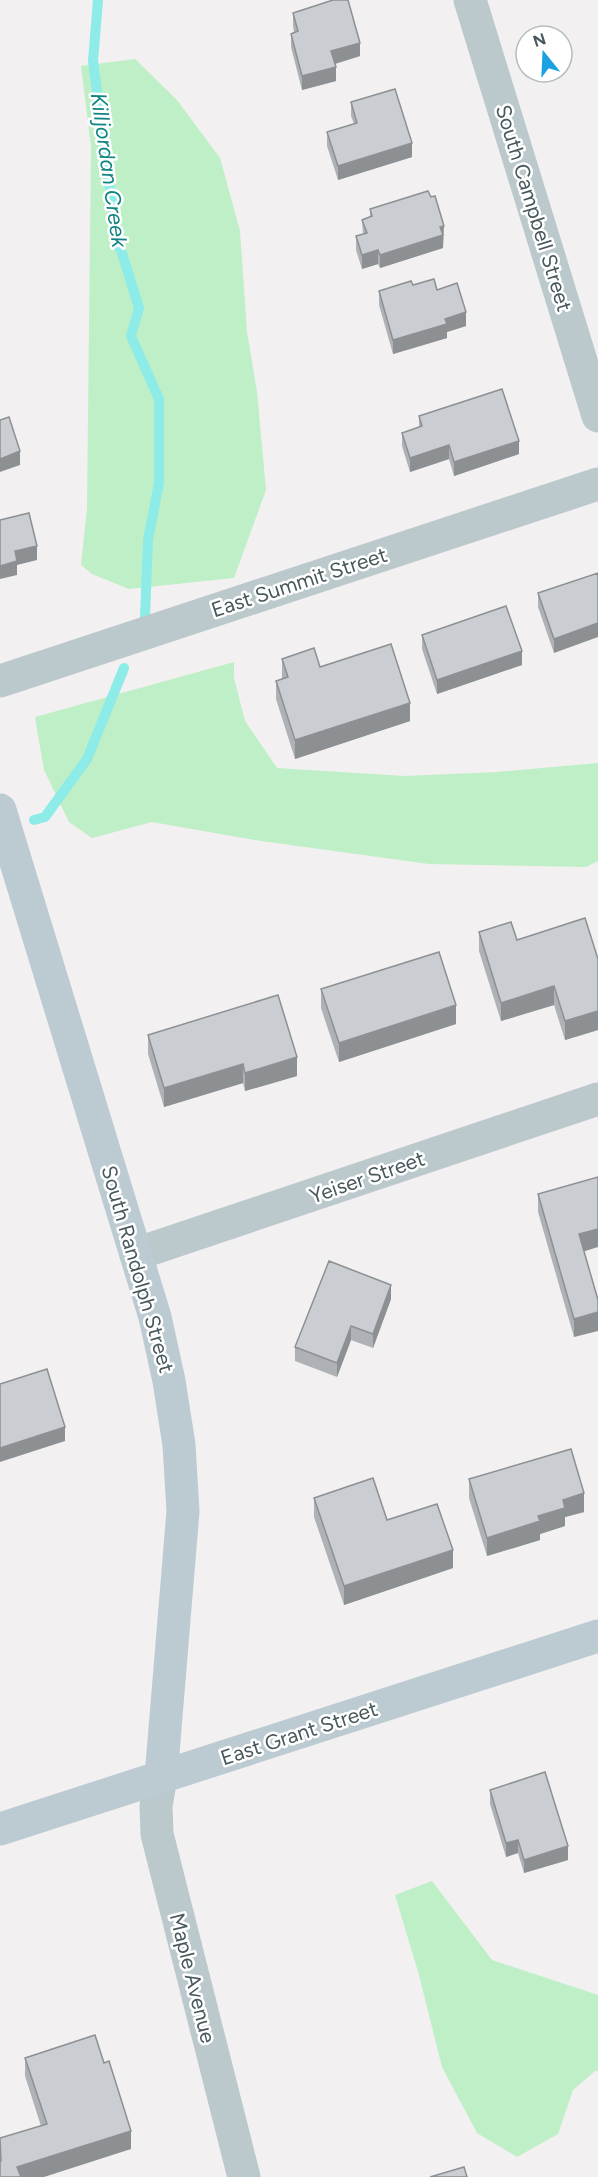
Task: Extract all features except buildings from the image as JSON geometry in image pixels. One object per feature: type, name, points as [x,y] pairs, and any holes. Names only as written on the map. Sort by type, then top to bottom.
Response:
[{"type":"street","name":"South Campbell Street","points":[[470,0],[598,416]]},
{"type":"street","name":"East Summit Street","points":[[0,681],[598,484]]},
{"type":"street","name":"South Randolph Street","points":[[0,810],[155,1317],[169,1381],[179,1446],[183,1511],[161,1777]]},
{"type":"street","name":"Yeiser Street","points":[[136,1254],[598,1099]]},
{"type":"street","name":"East Grant Street","points":[[0,1829],[598,1636]]},
{"type":"street","name":"Maple Avenue","points":[[161,1777],[156,1806],[157,1834],[244,2177]]},
{"type":"green space","points":[[135,59],[177,100],[220,158],[240,231],[247,332],[257,392],[266,490],[234,578],[129,589],[92,574],[81,565],[87,509],[91,147],[81,66]]},
{"type":"green space","points":[[234,662],[234,678],[245,721],[277,768],[404,776],[497,772],[598,763],[598,861],[586,867],[429,864],[261,841],[152,822],[92,838],[69,822],[44,770],[35,717]]},
{"type":"green space","points":[[432,1881],[492,1960],[598,1995],[598,2071],[595,2071],[573,2090],[558,2134],[517,2157],[477,2133],[442,2067],[419,1975],[395,1895]]},
{"type":"waterway","name":"Killjordan Creek","points":[[98,0],[93,61],[117,242],[139,308],[131,336],[159,399],[159,483],[148,540],[145,617]]},
{"type":"waterway","name":"Killjordan Creek","points":[[34,820],[45,817],[87,759],[124,668]]}]
